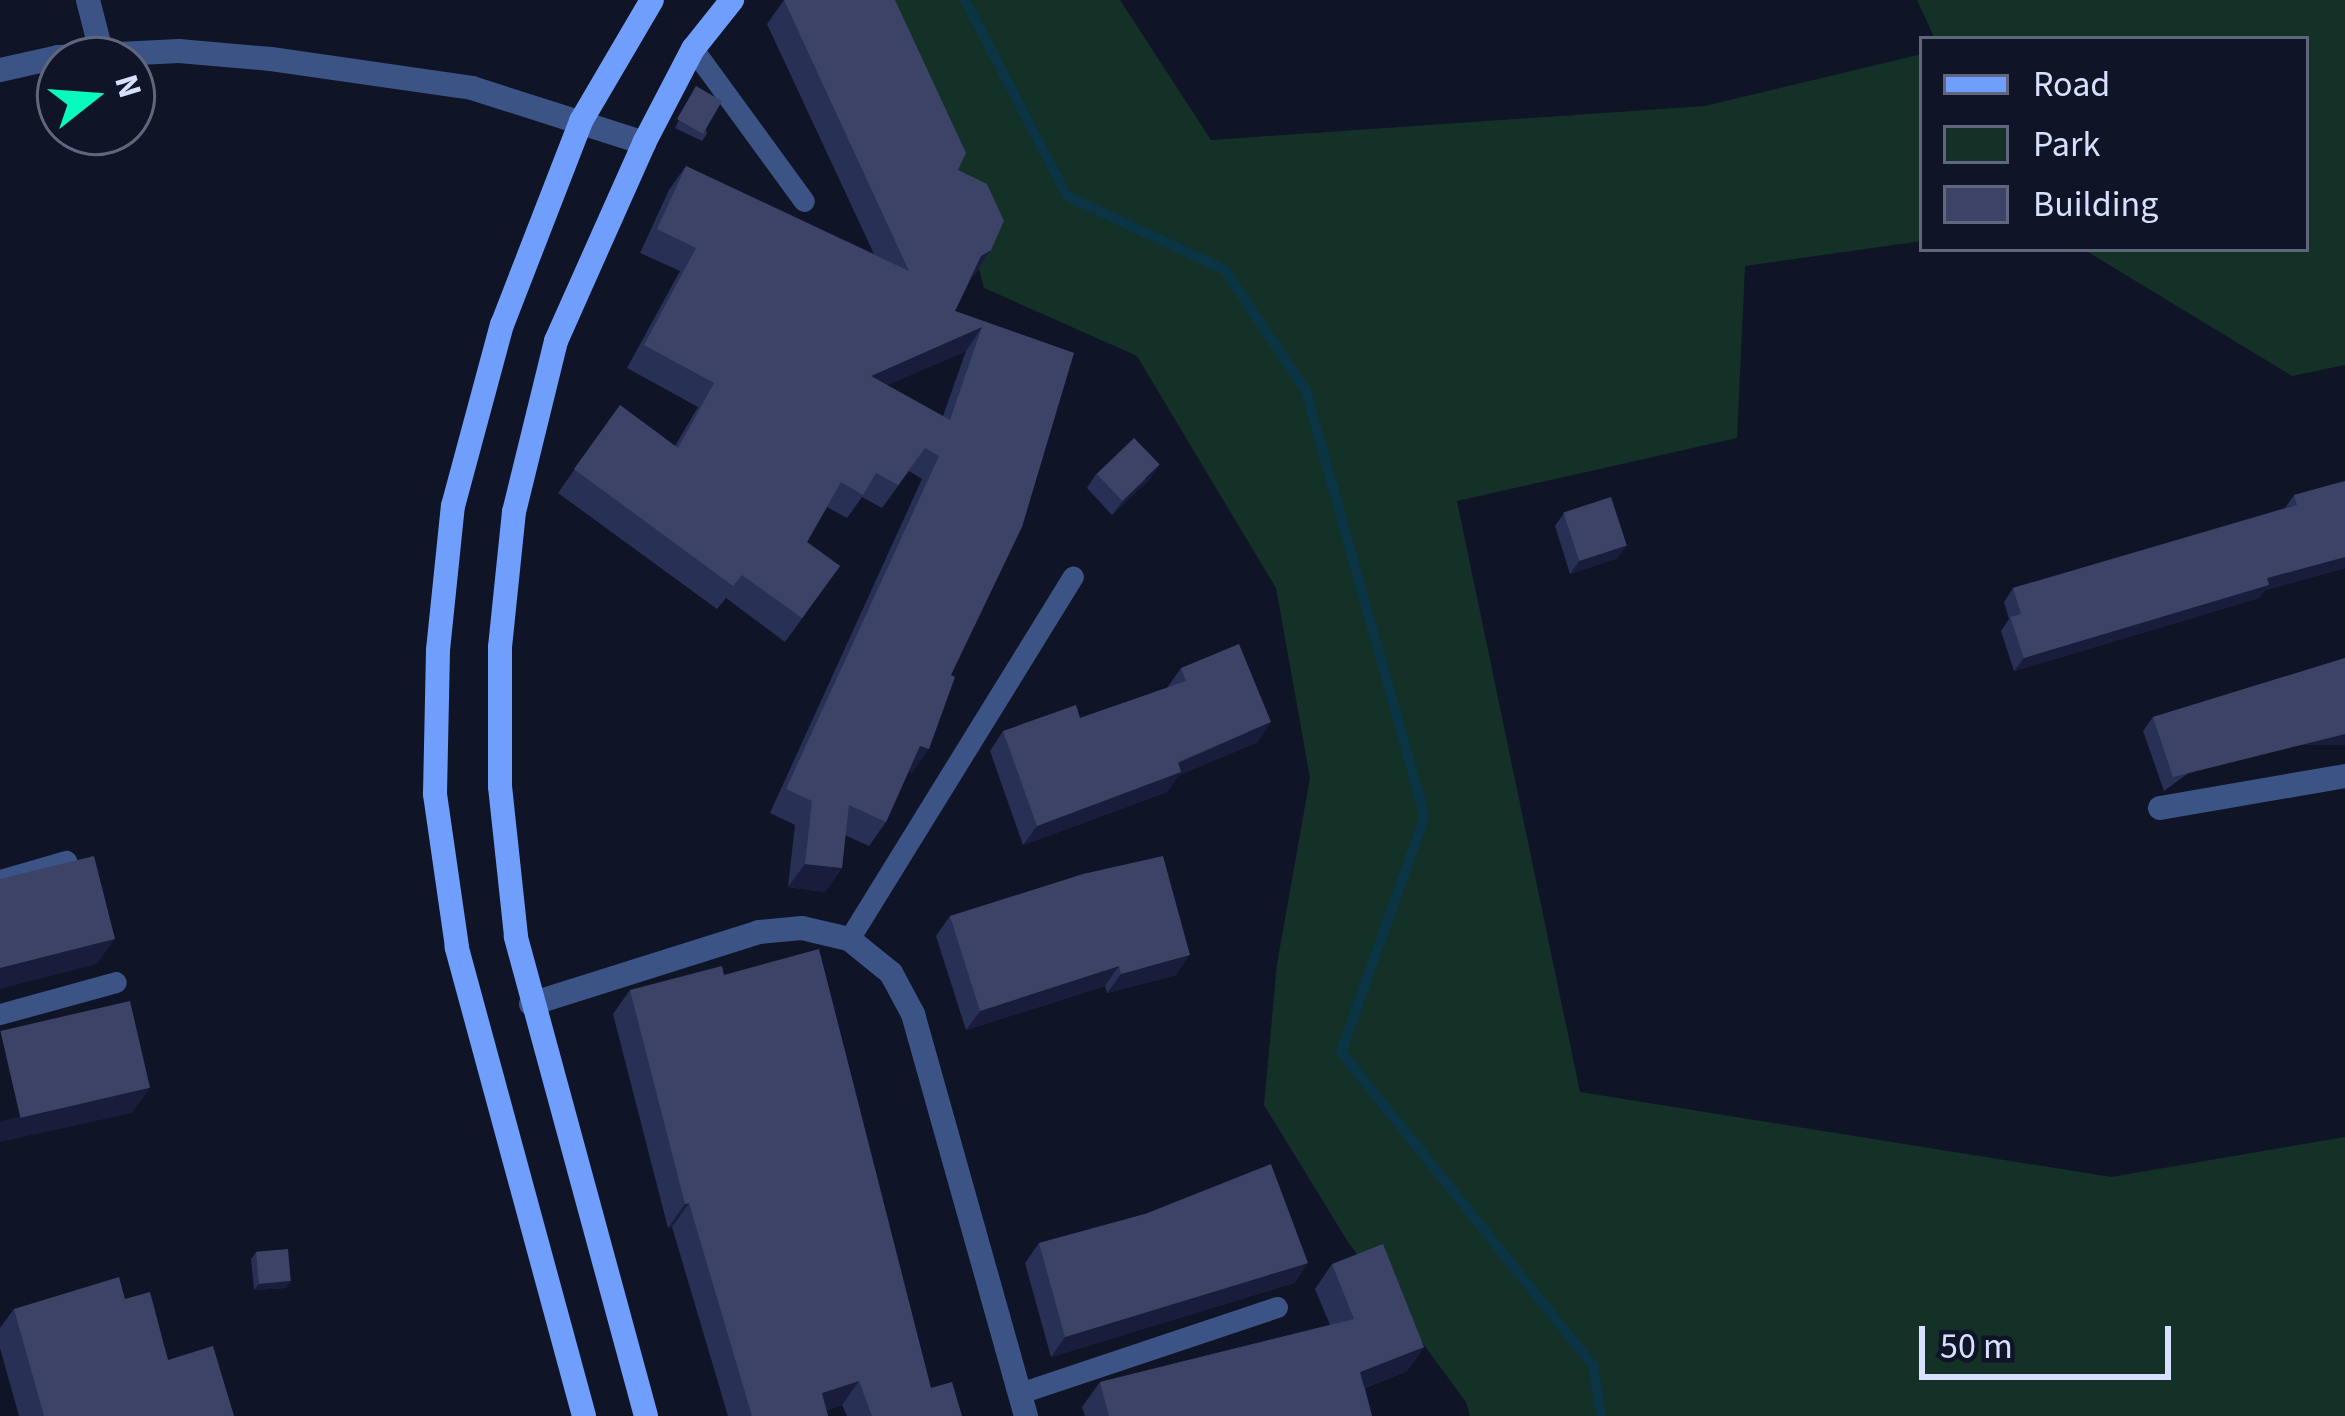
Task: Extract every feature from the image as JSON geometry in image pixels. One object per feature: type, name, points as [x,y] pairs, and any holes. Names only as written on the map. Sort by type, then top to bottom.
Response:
[{"type":"street","points":[[88,0],[97,36]]},
{"type":"street","points":[[584,1416],[474,1025],[435,794],[438,650],[453,506],[502,325],[581,121],[652,0]]},
{"type":"street","points":[[646,1416],[516,936],[500,786],[500,647],[514,512],[556,341],[644,142],[693,49],[732,0]]},
{"type":"street","points":[[156,52],[271,59],[472,88],[644,142]]},
{"type":"street","points":[[0,70],[36,61]]},
{"type":"street","points":[[2160,808],[2345,776]]},
{"type":"street","points":[[531,1004],[759,932],[802,928],[849,939],[891,974],[913,1014],[1023,1405]]},
{"type":"lane","points":[[693,49],[804,201]]},
{"type":"lane","points":[[849,939],[1072,577]]},
{"type":"lane","points":[[0,880],[66,861]]},
{"type":"lane","points":[[0,1014],[116,982]]},
{"type":"lane","points":[[1023,1405],[1277,1307]]},
{"type":"green space","points":[[863,0],[1120,0],[1211,140],[1705,106],[1919,55],[1919,241],[1745,266],[1737,438],[1457,501],[1580,1092],[2111,1177],[2345,1137],[2345,1416],[1470,1416],[1466,1402],[1348,1242],[1264,1105],[1277,964],[1310,778],[1276,588],[1137,356],[984,288],[949,157]]},
{"type":"green space","points":[[1917,0],[2345,0],[2345,365],[2292,376],[2088,252],[2309,252],[2309,36],[1934,36]]},
{"type":"building","points":[[784,0],[895,0],[966,153],[958,170],[987,184],[1004,221],[955,311],[1074,353],[1022,527],[951,675],[955,677],[929,749],[920,746],[886,822],[849,805],[842,868],[805,864],[812,801],[786,789],[939,456],[925,448],[898,485],[876,473],[863,495],[841,482],[807,542],[840,566],[802,618],[742,575],[733,586],[574,469],[620,405],[678,448],[714,383],[644,345],[696,248],[657,229],[686,166],[909,271]],"holes":[[[982,327],[950,420],[871,376]]]},
{"type":"building","points":[[696,86],[722,101],[703,134],[677,119]]},
{"type":"building","points":[[1134,438],[1160,465],[1122,501],[1097,474]]},
{"type":"building","points":[[2345,481],[2345,557],[2267,578],[2269,585],[2024,658],[2010,617],[2021,614],[2013,588],[2297,505],[2294,495]]},
{"type":"building","points":[[1611,497],[1627,546],[1579,561],[1563,512]]},
{"type":"building","points":[[1239,644],[1271,722],[1178,762],[1181,772],[1037,826],[1003,731],[1076,705],[1080,718],[1186,681],[1181,668]]},
{"type":"building","points":[[2345,658],[2345,734],[2173,777],[2153,717]]},
{"type":"building","points":[[94,856],[115,939],[0,968],[0,879]]},
{"type":"building","points":[[1163,856],[1190,955],[1121,974],[1119,966],[980,1011],[950,916],[1083,874]]},
{"type":"building","points":[[819,949],[931,1388],[952,1382],[962,1416],[872,1416],[859,1381],[822,1393],[828,1416],[752,1416],[689,1203],[685,1204],[630,990],[722,966],[724,975]]},
{"type":"building","points":[[130,1001],[150,1088],[20,1118],[0,1031]]},
{"type":"building","points":[[1271,1164],[1308,1263],[1065,1337],[1039,1243],[1145,1214]]},
{"type":"building","points":[[1383,1244],[1424,1347],[1360,1372],[1372,1416],[1109,1416],[1100,1382],[1354,1319],[1332,1264]]},
{"type":"building","points":[[288,1249],[291,1281],[259,1284],[256,1252]]},
{"type":"building","points":[[119,1277],[125,1299],[150,1292],[168,1360],[213,1346],[234,1416],[44,1416],[14,1309]]},
{"type":"waterway","points":[[965,0],[1067,196],[1225,270],[1306,391],[1425,816],[1341,1052],[1593,1365],[1601,1416]]}]
